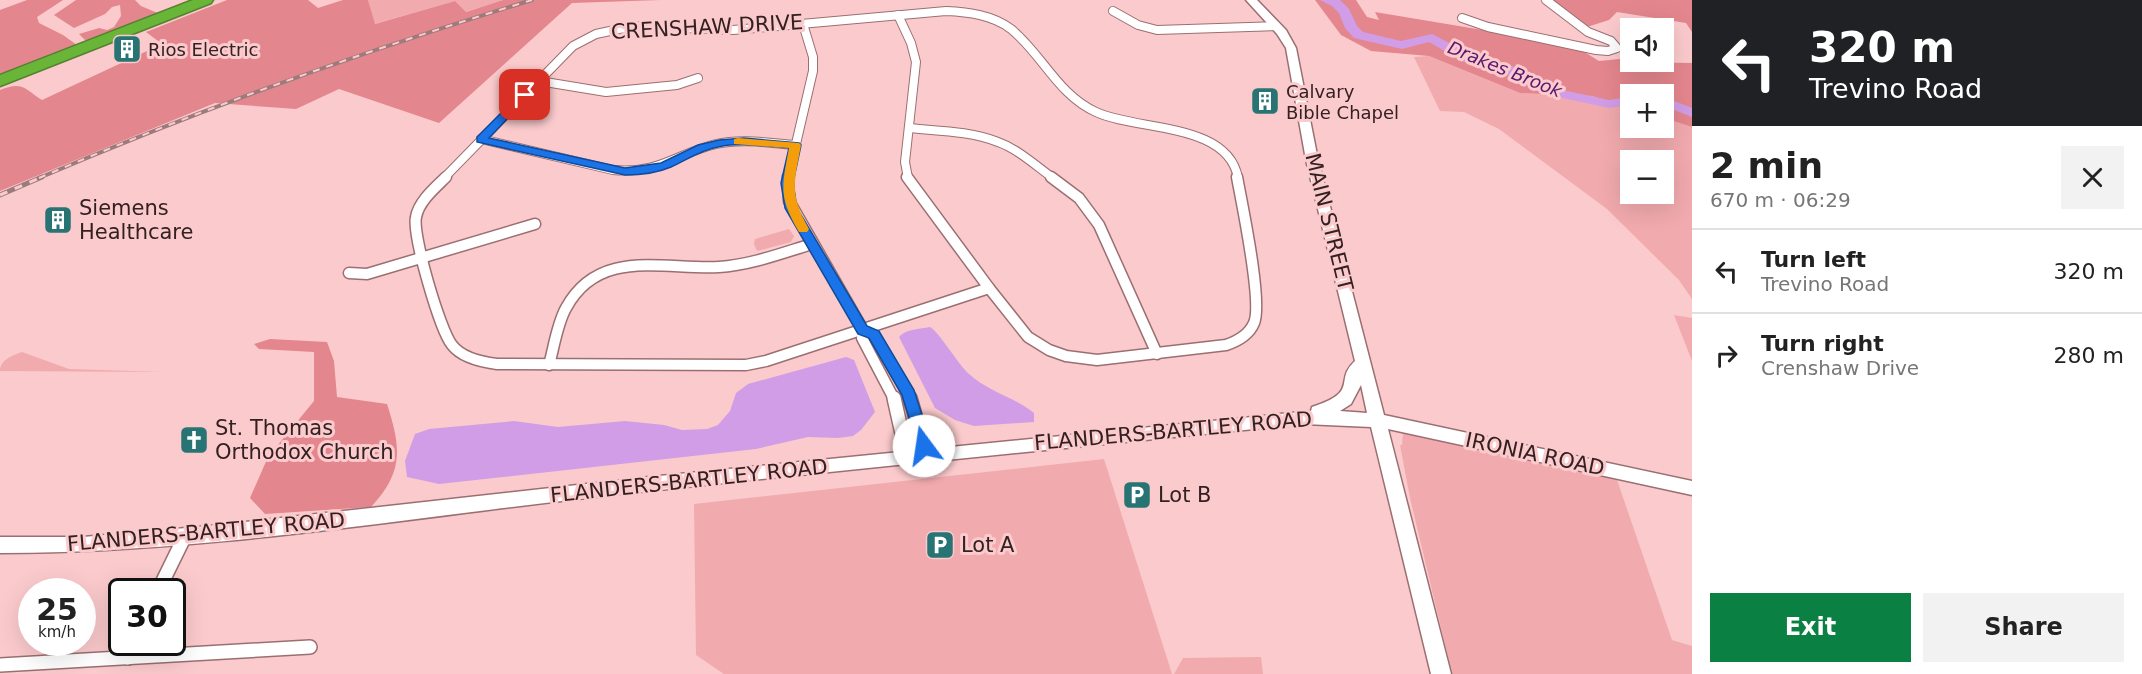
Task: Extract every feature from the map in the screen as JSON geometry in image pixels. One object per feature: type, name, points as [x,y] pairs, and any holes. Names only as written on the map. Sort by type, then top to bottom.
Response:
[{"type":"highway","points":[[0,81],[206,0]]},
{"type":"street","name":"MAIN STREET","points":[[1251,0],[1276,26],[1291,48],[1310,150],[1441,674]]},
{"type":"street","points":[[1462,18],[1488,27],[1603,51],[1617,48],[1606,39],[1594,35],[1546,0]]},
{"type":"street","name":"CRENSHAW DRIVE","points":[[956,11],[996,20],[1012,30],[1074,97],[1089,108],[1106,117],[1128,123],[1192,133],[1216,146],[1228,156],[1237,174],[1258,306],[1256,321],[1248,334],[1229,345],[1089,360],[1049,350],[1023,332],[989,288],[766,361],[740,366],[490,363],[474,360],[457,350],[445,333],[424,258],[415,221],[419,207],[481,139],[573,46],[596,34],[615,28],[644,26],[733,30],[898,15],[956,11]]},
{"type":"street","points":[[1113,11],[1138,25],[1157,30],[1276,26]]},
{"type":"street","points":[[898,15],[911,43],[916,62],[905,162],[909,179],[989,288]]},
{"type":"street","points":[[803,24],[813,57],[813,71],[787,183],[789,201],[863,330],[862,338],[893,393],[905,447],[916,457],[924,446],[909,394],[874,334],[863,330]]},
{"type":"street","points":[[1576,44],[1594,35]]},
{"type":"street","points":[[539,81],[606,92],[677,85],[698,78]]},
{"type":"street","points":[[909,128],[970,134],[999,142],[1023,156],[1079,198],[1099,225],[1157,354]]},
{"type":"street","points":[[481,139],[625,171],[642,171],[664,166],[702,148],[719,143],[744,141],[795,145]]},
{"type":"street","points":[[349,273],[367,273],[424,258],[535,224]]},
{"type":"street","points":[[549,365],[565,309],[570,301],[590,281],[612,270],[642,263],[699,267],[737,265],[812,244]]},
{"type":"street","points":[[1304,417],[1330,409],[1346,400],[1352,390],[1355,370],[1364,362]]},
{"type":"street","name":"FLANDERS-BARTLEY ROAD","points":[[0,545],[60,546],[185,536],[1304,417],[1339,417],[1379,421]]},
{"type":"street","name":"IRONIA ROAD","points":[[1379,421],[1692,488]]},
{"type":"street","points":[[164,578],[185,536]]},
{"type":"street","points":[[0,666],[310,647]]},
{"type":"shaded area","points":[[27,0],[63,0],[37,17],[39,23],[77,45],[0,75],[0,10]]},
{"type":"shaded area","points":[[76,0],[135,0],[141,6],[160,14],[87,42],[79,34],[99,28],[107,30],[114,27],[121,16],[120,5],[74,28],[54,15]]},
{"type":"shaded area","points":[[227,0],[308,0],[318,8],[343,0],[368,0],[375,24],[455,1],[466,12],[503,0],[660,0],[572,3],[439,123],[339,89],[296,109],[215,103],[0,191],[0,90],[18,86],[27,89],[42,100],[162,44],[146,32]]},
{"type":"shaded area","points":[[368,0],[503,0],[465,12],[455,1],[374,24]]},
{"type":"shaded area","points":[[1315,0],[1356,0],[1367,17],[1379,20],[1375,12],[1573,45],[1599,61],[1620,59],[1620,72],[1674,72],[1674,63],[1692,63],[1692,127],[1674,121],[1674,84],[1620,84],[1620,105],[1592,96],[1520,93],[1429,56],[1371,51],[1341,35]]},
{"type":"shaded area","points":[[1551,0],[1692,0],[1692,32],[1686,23],[1674,21],[1674,18],[1655,18],[1617,12],[1609,20],[1587,27]]},
{"type":"shaded area","points":[[1429,56],[1520,93],[1592,96],[1620,105],[1620,138],[1674,138],[1674,121],[1692,127],[1692,299],[1679,280],[1607,209],[1499,129],[1464,112],[1440,111],[1414,57]]},
{"type":"shaded area","points":[[789,229],[794,236],[791,242],[757,251],[754,244],[755,239]]},
{"type":"shaded area","points":[[1674,315],[1692,318],[1692,361]]},
{"type":"shaded area","points":[[930,327],[969,374],[1034,413],[1034,422],[974,426],[955,420],[935,408],[899,337],[909,331]]},
{"type":"shaded area","points":[[270,339],[327,342],[334,361],[337,397],[387,404],[395,433],[397,458],[389,482],[371,507],[265,514],[250,498],[268,457],[314,401],[314,352],[259,349],[254,344]]},
{"type":"shaded area","points":[[22,352],[69,369],[162,372],[0,371],[5,361]]},
{"type":"shaded area","points":[[846,357],[854,360],[875,412],[861,430],[853,436],[808,437],[756,449],[439,484],[407,477],[405,461],[415,434],[429,429],[514,421],[558,427],[625,421],[664,425],[682,430],[707,429],[718,425],[730,411],[736,393],[748,384]]},
{"type":"shaded area","points":[[1408,432],[1616,477],[1672,640],[1692,646],[1692,674],[1452,674],[1410,498],[1400,445],[1402,445],[1403,433]]},
{"type":"shaded area","points":[[1104,459],[1172,674],[724,674],[696,655],[694,504]]},
{"type":"shaded area","points":[[1261,657],[1263,674],[1174,674],[1183,658]]},
{"type":"waterway","name":"Drakes Brook","points":[[1326,0],[1336,3],[1345,12],[1351,28],[1359,35],[1402,45],[1424,38],[1432,38],[1469,59],[1507,69],[1549,91],[1609,104],[1620,102]]},
{"type":"waterway","name":"Drakes Brook","points":[[1674,105],[1692,113]]},
{"type":"railway","points":[[39,178],[160,128],[283,82],[532,0]]},
{"type":"railway","points":[[0,195],[42,177]]},
{"type":"slow traffic","points":[[738,141],[795,145],[787,190],[791,208],[803,229]]},
{"type":"place","name":"Rios Electric","points":[[127,49]]},
{"type":"place","name":"Calvary Bible Chapel","points":[[1265,101]]},
{"type":"place","name":"Siemens Healthcare","points":[[58,220]]},
{"type":"place","name":"St. Thomas Orthodox Church","points":[[194,440]]},
{"type":"place","name":"Lot B","points":[[1137,495]]},
{"type":"place","name":"Lot A","points":[[940,545]]},
{"type":"route","points":[[525,95],[481,139],[625,171],[642,171],[664,166],[702,148],[731,141],[795,145],[787,183],[791,208],[863,330],[874,334],[909,394],[924,446]]}]
